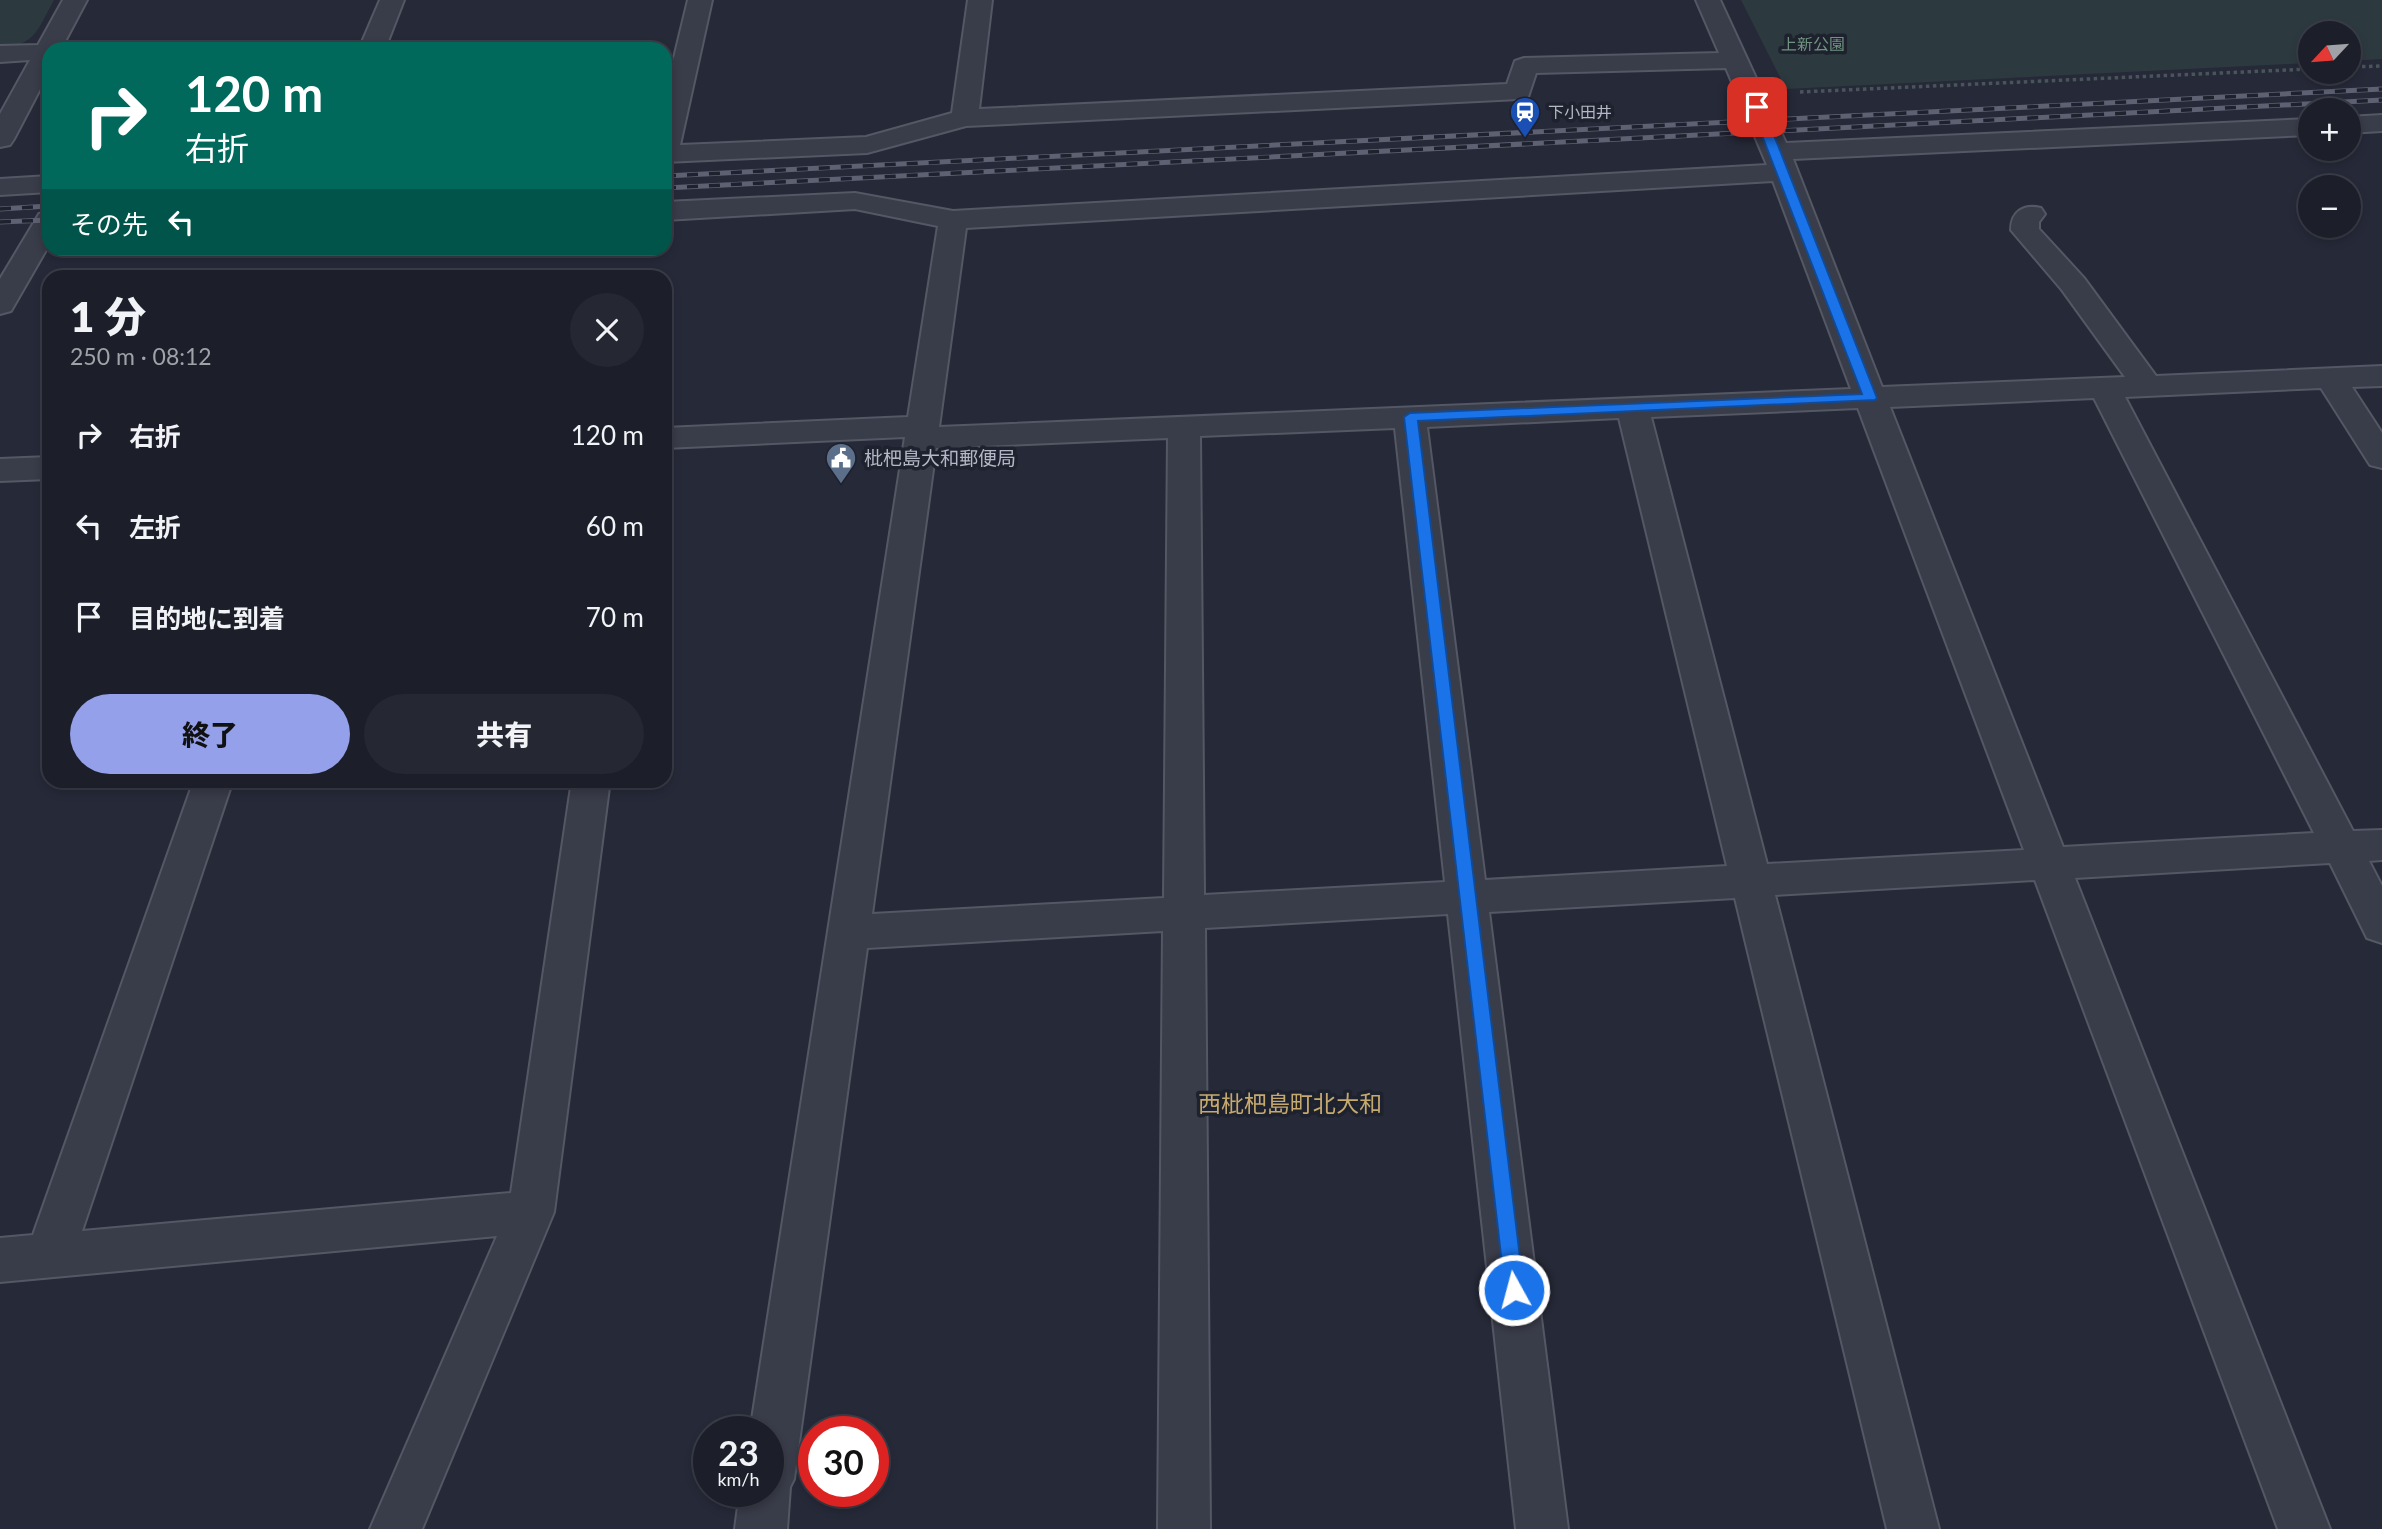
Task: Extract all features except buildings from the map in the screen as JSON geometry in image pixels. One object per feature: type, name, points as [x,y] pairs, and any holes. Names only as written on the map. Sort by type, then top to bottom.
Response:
[{"type":"street","points":[[52,42],[75,0]]},
{"type":"street","points":[[375,42],[392,0]]},
{"type":"street","points":[[672,122],[700,0]]},
{"type":"street","points":[[965,118],[980,0]]},
{"type":"street","points":[[1708,0],[1780,162],[2304,1529]]},
{"type":"street","points":[[0,54],[42,52]]},
{"type":"street","points":[[672,153],[867,145],[965,118],[1519,92],[1524,66],[1735,60]]},
{"type":"street","points":[[0,139],[42,61]]},
{"type":"street","points":[[2361,124],[2382,123]]},
{"type":"street","points":[[672,211],[855,201],[953,220],[2298,128]]},
{"type":"street","points":[[0,187],[42,184]]},
{"type":"street","points":[[2031,215],[2025,221],[2025,230],[2073,284],[2147,386]]},
{"type":"street","points":[[777,1416],[953,220]]},
{"type":"street","points":[[0,246],[42,236]]},
{"type":"street","points":[[0,305],[42,239]]},
{"type":"street","points":[[672,438],[1184,427],[2382,376]]},
{"type":"street","points":[[2330,378],[2382,458]]},
{"type":"street","points":[[2104,387],[2382,926]]},
{"type":"street","points":[[1633,408],[1913,1529]]},
{"type":"street","points":[[1410,417],[1542,1529]]},
{"type":"street","points":[[1184,427],[1184,1529]]},
{"type":"street","points":[[0,470],[42,467]]},
{"type":"street","points":[[50,1255],[211,788]]},
{"type":"street","points":[[396,1529],[531,1212],[590,788]]},
{"type":"street","points":[[848,932],[2382,845]]},
{"type":"street","points":[[0,1259],[531,1212]]},
{"type":"street","points":[[761,1529],[764,1507]]},
{"type":"path","points":[[2361,67],[2382,66]]},
{"type":"path","points":[[1751,94],[2298,70]]},
{"type":"green space","points":[[0,0],[54,0],[29,39],[12,47],[0,48]]},
{"type":"green space","name":"上新公園","points":[[1741,0],[2382,0],[2382,59],[2361,60],[2361,21],[2298,21],[2298,64],[1786,89]]},
{"type":"railway","points":[[672,176],[2382,89]]},
{"type":"railway","points":[[672,188],[2382,100]]},
{"type":"railway","points":[[0,209],[42,206]]},
{"type":"railway","points":[[0,222],[42,220]]},
{"type":"place","name":"下小田井","points":[[1525,139]]},
{"type":"place","name":"枇杷島大和郵便局","points":[[841,485]]},
{"type":"district","name":"西枇杷島町北大和","points":[[1290,1104]]},
{"type":"route","points":[[1514,1290],[1410,417],[1870,398],[1769,131],[1757,107]]}]
